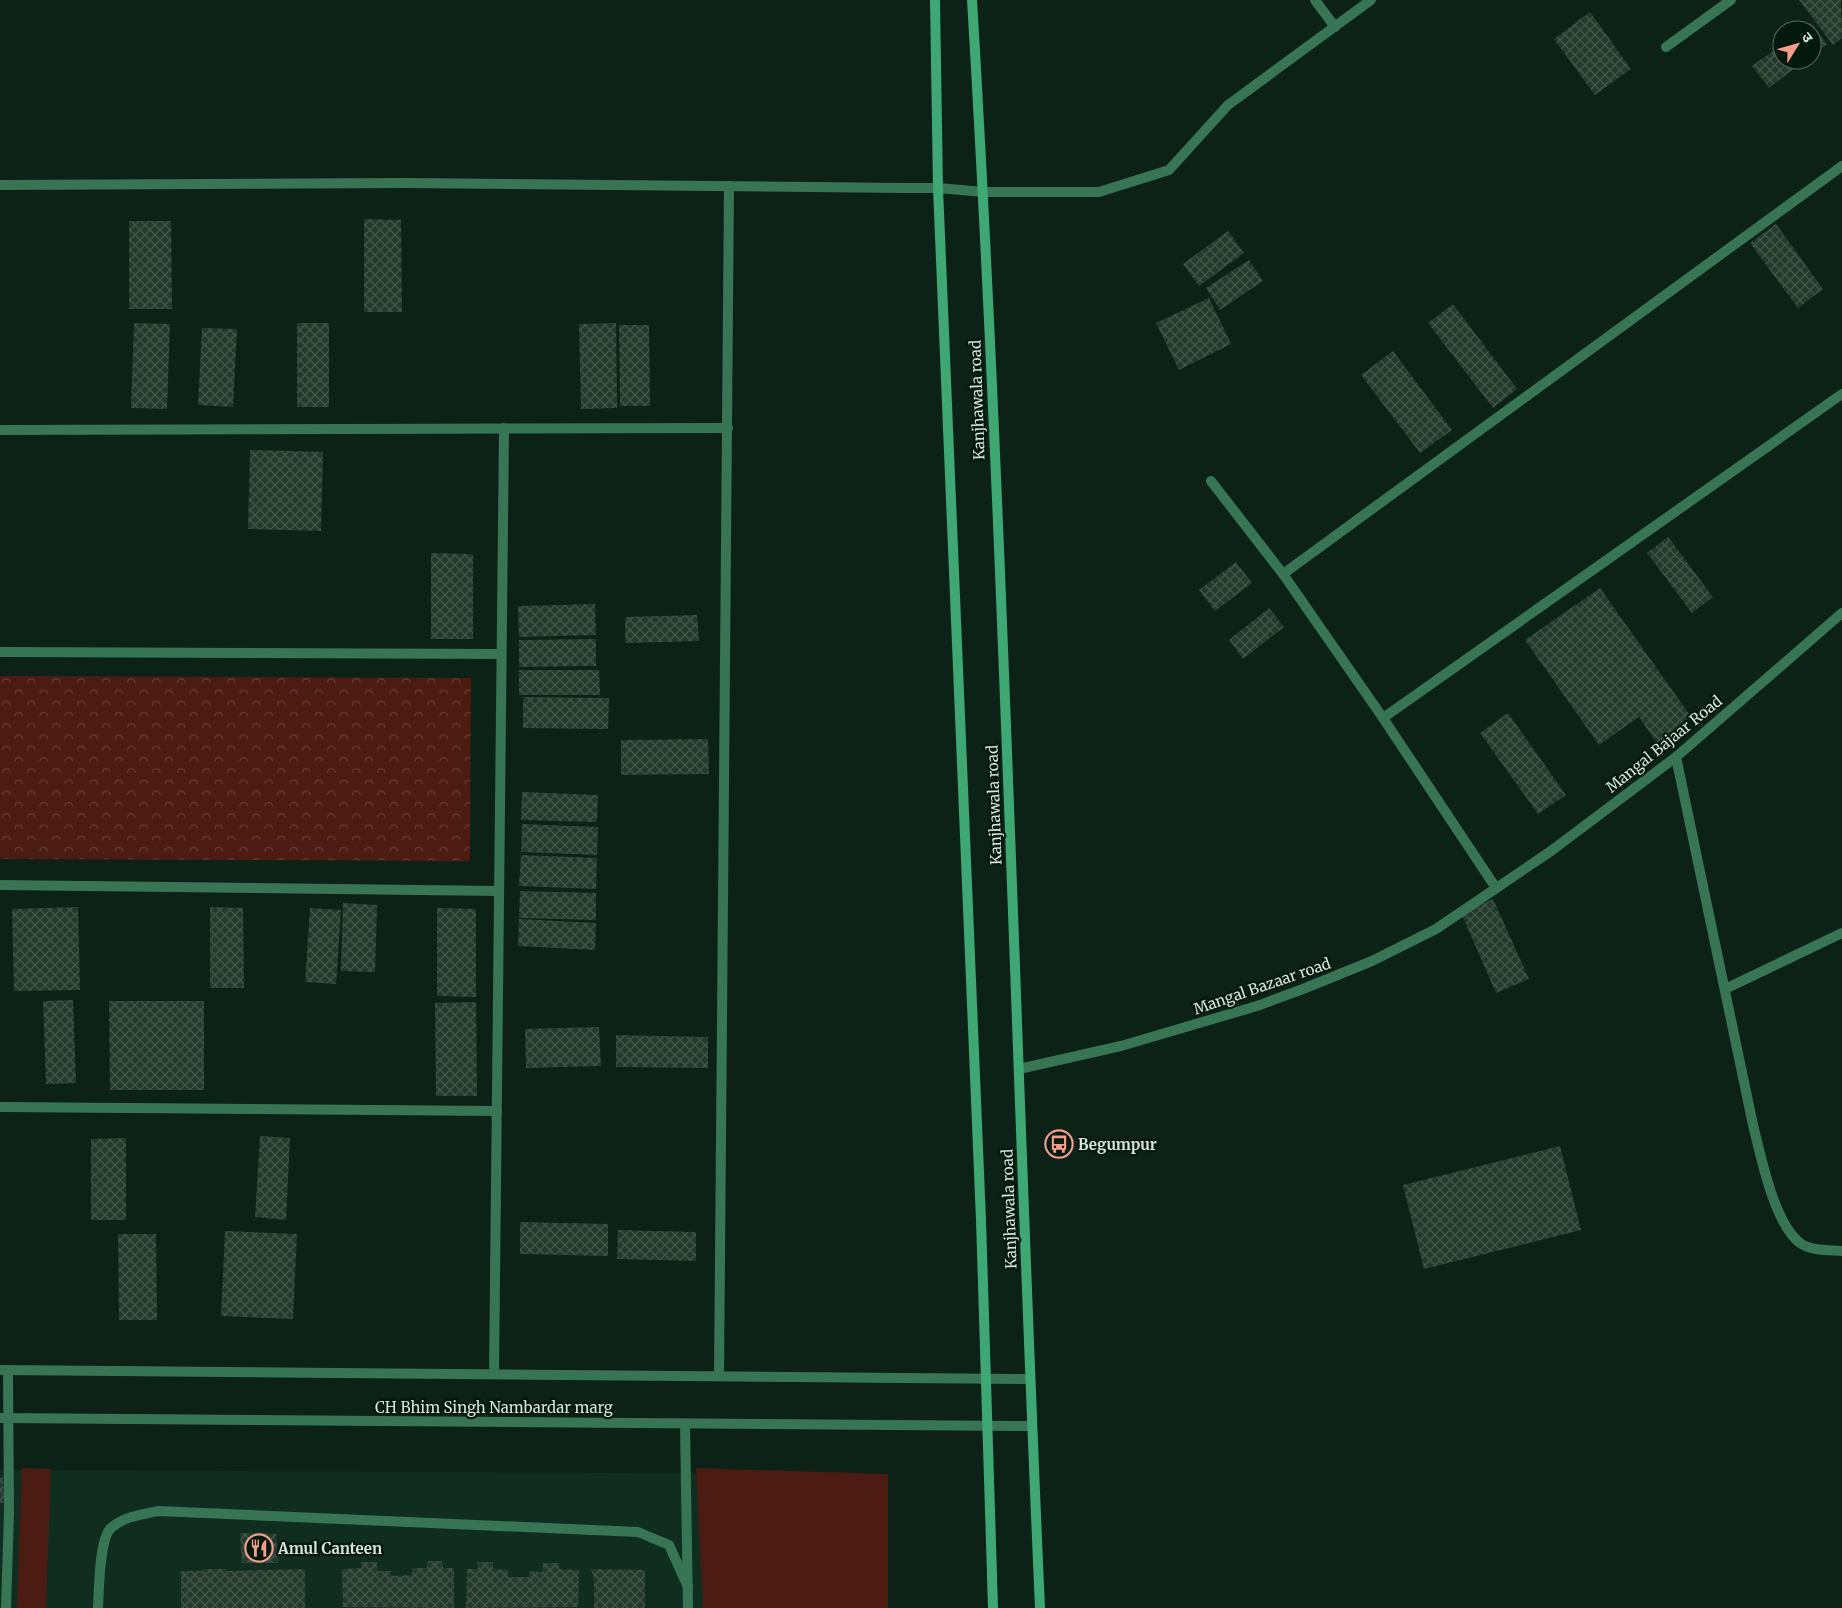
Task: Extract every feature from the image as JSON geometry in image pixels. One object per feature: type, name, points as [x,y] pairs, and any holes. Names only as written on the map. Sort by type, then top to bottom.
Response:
[{"type":"main road","name":"Kanjhawala road","points":[[935,0],[938,188],[981,1220],[993,1608]]},
{"type":"main road","name":"Kanjhawala road","points":[[972,0],[984,192],[1040,1608]]},
{"type":"street","points":[[1315,0],[1335,27]]},
{"type":"street","points":[[0,185],[415,183],[938,188],[984,192],[1099,192],[1169,170],[1228,105],[1371,0]]},
{"type":"street","points":[[1666,47],[1731,0]]},
{"type":"street","points":[[1283,574],[1842,166]]},
{"type":"street","points":[[719,1376],[729,186]]},
{"type":"street","points":[[1383,718],[1842,394]]},
{"type":"street","points":[[494,1374],[504,428]]},
{"type":"street","points":[[0,430],[728,428]]},
{"type":"street","points":[[1211,481],[1283,574],[1383,718],[1496,888]]},
{"type":"street","name":"Mangal Bajaar Road","points":[[1496,888],[1551,851],[1676,757],[1842,613]]},
{"type":"street","points":[[0,652],[501,654]]},
{"type":"street","points":[[1676,757],[1764,1170],[1787,1228],[1801,1244],[1818,1249],[1842,1251]]},
{"type":"street","points":[[0,885],[499,891]]},
{"type":"street","name":"Mangal Bazaar road","points":[[1019,1069],[1121,1046],[1194,1026],[1303,989],[1372,961],[1436,929],[1496,888]]},
{"type":"street","points":[[1726,989],[1842,933]]},
{"type":"street","points":[[0,1108],[497,1111]]},
{"type":"street","points":[[4,1602],[9,1513],[4,1418],[4,1370],[1030,1378]]},
{"type":"street","name":"CH Bhim Singh Nambardar marg","points":[[4,1418],[1032,1426]]},
{"type":"street","points":[[685,1424],[688,1608]]},
{"type":"street","points":[[98,1608],[102,1549],[110,1529],[128,1517],[158,1511],[638,1532],[668,1545],[688,1588]]},
{"type":"shaded area","points":[[0,1470],[888,1474],[888,1608],[0,1608]]},
{"type":"green space","points":[[0,676],[471,678],[470,861],[0,859]]},
{"type":"green space","points":[[22,1468],[51,1469],[46,1608],[17,1608]]},
{"type":"green space","points":[[696,1468],[888,1474],[888,1608],[703,1608]]},
{"type":"building","points":[[1799,0],[1841,0],[1842,38],[1833,45],[1822,30],[1822,20],[1814,20]]},
{"type":"building","points":[[1590,12],[1631,69],[1595,95],[1554,39]]},
{"type":"building","points":[[1822,37],[1827,44],[1822,48]]},
{"type":"building","points":[[1772,52],[1772,70],[1792,70],[1769,88],[1752,66]]},
{"type":"building","points":[[364,219],[401,220],[402,312],[364,312]]},
{"type":"building","points":[[129,221],[171,221],[172,309],[129,309]]},
{"type":"building","points":[[1776,224],[1823,289],[1798,308],[1750,243]]},
{"type":"building","points":[[1228,231],[1244,253],[1199,286],[1183,264]]},
{"type":"building","points":[[1249,260],[1263,281],[1220,310],[1206,288]]},
{"type":"building","points":[[1209,298],[1231,344],[1179,370],[1156,323]]},
{"type":"building","points":[[1453,304],[1517,389],[1493,408],[1428,323]]},
{"type":"building","points":[[134,323],[170,324],[167,409],[131,408]]},
{"type":"building","points":[[297,323],[329,323],[329,407],[297,407]]},
{"type":"building","points":[[616,323],[617,408],[581,409],[579,324]]},
{"type":"building","points":[[619,325],[649,325],[650,406],[620,406]]},
{"type":"building","points":[[202,328],[237,329],[233,407],[198,405]]},
{"type":"building","points":[[1393,351],[1452,430],[1420,453],[1361,375]]},
{"type":"building","points":[[250,450],[323,452],[321,531],[248,529]]},
{"type":"building","points":[[1668,537],[1713,597],[1692,613],[1647,553]]},
{"type":"building","points":[[431,553],[473,554],[473,639],[431,639]]},
{"type":"building","points":[[1236,562],[1252,583],[1215,611],[1199,590]]},
{"type":"building","points":[[1600,588],[1692,718],[1657,743],[1639,717],[1599,745],[1525,640]]},
{"type":"building","points":[[595,604],[596,635],[519,637],[518,606]]},
{"type":"building","points":[[1269,608],[1284,627],[1243,659],[1229,640]]},
{"type":"building","points":[[697,615],[699,641],[625,643],[625,617]]},
{"type":"building","points":[[596,639],[596,666],[519,667],[519,640]]},
{"type":"building","points":[[519,670],[599,670],[600,695],[519,695]]},
{"type":"building","points":[[523,697],[609,698],[608,729],[523,728]]},
{"type":"building","points":[[1508,713],[1566,795],[1538,814],[1480,733]]},
{"type":"building","points":[[708,739],[709,774],[621,775],[621,740]]},
{"type":"building","points":[[522,792],[598,795],[597,822],[521,820]]},
{"type":"building","points":[[522,824],[598,827],[597,855],[521,852]]},
{"type":"building","points":[[521,855],[597,858],[596,889],[519,886]]},
{"type":"building","points":[[520,891],[596,893],[596,920],[519,918]]},
{"type":"building","points":[[1493,899],[1529,979],[1496,993],[1461,913]]},
{"type":"building","points":[[343,903],[377,905],[375,972],[341,971]]},
{"type":"building","points":[[78,907],[80,990],[14,991],[12,909]]},
{"type":"building","points":[[210,907],[243,908],[244,988],[210,988]]},
{"type":"building","points":[[310,908],[341,910],[336,984],[305,982]]},
{"type":"building","points":[[437,908],[476,909],[476,997],[437,996]]},
{"type":"building","points":[[519,919],[596,923],[595,950],[518,946]]},
{"type":"building","points":[[73,1000],[76,1083],[46,1084],[43,1001]]},
{"type":"building","points":[[109,1001],[204,1001],[204,1090],[110,1090]]},
{"type":"building","points":[[476,1002],[477,1096],[436,1096],[435,1003]]},
{"type":"building","points":[[599,1027],[601,1066],[526,1068],[525,1029]]},
{"type":"building","points":[[616,1035],[708,1037],[708,1068],[616,1067]]},
{"type":"building","points":[[260,1136],[290,1138],[286,1220],[255,1217]]},
{"type":"building","points":[[126,1138],[126,1220],[91,1220],[91,1139]]},
{"type":"building","points":[[1560,1146],[1581,1230],[1424,1269],[1403,1185]]},
{"type":"building","points":[[520,1222],[608,1224],[608,1256],[520,1254]]},
{"type":"building","points":[[618,1230],[696,1232],[696,1261],[617,1259]]},
{"type":"building","points":[[225,1231],[297,1234],[293,1319],[221,1316]]},
{"type":"building","points":[[118,1234],[156,1234],[157,1320],[119,1320]]},
{"type":"building","points":[[0,1478],[3,1478],[4,1503],[0,1503]]},
{"type":"building","name":"Amul Canteen","points":[[240,1533],[276,1534],[278,1563],[242,1563]]},
{"type":"building","points":[[428,1561],[442,1561],[443,1568],[454,1568],[454,1608],[343,1607],[342,1569],[362,1568],[361,1562],[377,1562],[377,1571],[391,1571],[391,1576],[412,1575],[412,1568],[427,1568]]},
{"type":"building","points":[[477,1562],[493,1562],[493,1569],[508,1570],[508,1577],[529,1577],[529,1571],[543,1572],[543,1563],[559,1563],[559,1569],[579,1570],[578,1607],[466,1608],[467,1569],[478,1569]]},
{"type":"building","points":[[202,1569],[227,1569],[226,1571],[305,1569],[305,1608],[181,1608],[181,1571],[203,1571]]},
{"type":"building","points":[[591,1569],[645,1570],[645,1608],[594,1608],[594,1578]]},
{"type":"place","name":"Begumpur","points":[[1059,1144]]},
{"type":"place","name":"Amul Canteen","points":[[259,1548]]}]
